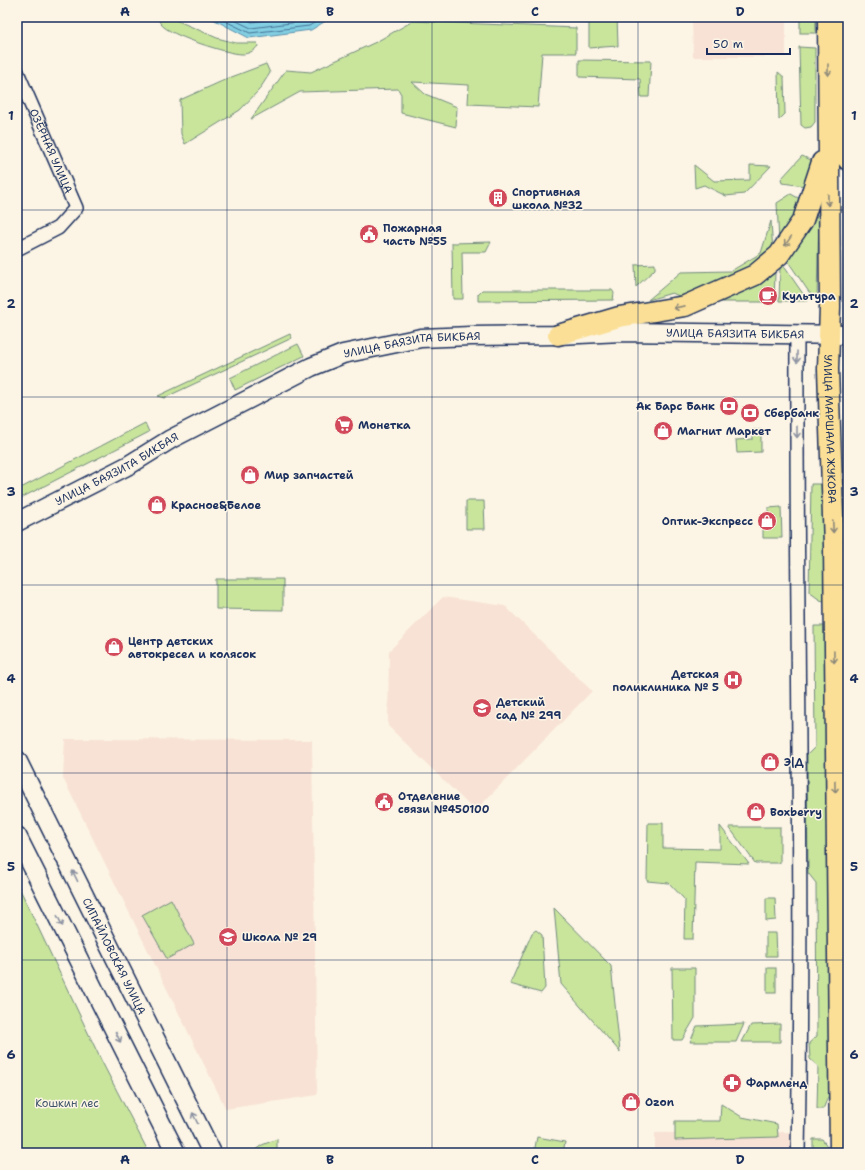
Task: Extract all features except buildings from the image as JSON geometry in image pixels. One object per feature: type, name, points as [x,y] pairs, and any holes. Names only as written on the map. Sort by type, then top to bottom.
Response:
[{"type":"main road","name":"УЛИЦА МАРШАЛА ЖУКОВА","points":[[828,17],[828,141],[839,334],[828,369],[834,546],[840,1153]]},
{"type":"main road","points":[[846,17],[845,77],[848,160]]},
{"type":"main road","points":[[558,336],[619,317],[685,306],[755,275],[779,255],[803,220],[828,141]]},
{"type":"main road","name":"УЛИЦА БАЯЗИТА БИКБАЯ","points":[[17,522],[129,465],[171,439],[311,368],[343,354],[421,338],[471,336],[558,336],[622,332],[797,335],[839,334]]},
{"type":"main road","name":"СИПАЙЛОВСКАЯ УЛИЦА","points":[[17,760],[212,1153]]},
{"type":"main road","points":[[17,836],[176,1153]]},
{"type":"street","name":"ОЗЁРНАЯ УЛИЦА","points":[[17,72],[76,208],[58,228],[17,249]]},
{"type":"street","points":[[797,335],[798,783],[801,874],[798,1153]]},
{"type":"shaded area","points":[[692,17],[786,17],[786,57],[693,57]]},
{"type":"shaded area","name":"Детский сад № 299","points":[[443,597],[505,606],[592,691],[475,811],[388,726],[389,651]]},
{"type":"shaded area","name":"Школа № 29","points":[[65,739],[312,740],[317,1095],[226,1109],[63,778]]},
{"type":"shaded area","points":[[792,1132],[792,1153],[655,1153],[655,1133]]},
{"type":"green space","points":[[169,17],[217,38],[236,43],[257,43],[258,46],[251,52],[242,54],[224,51],[175,33],[159,22],[159,18]]},
{"type":"green space","points":[[589,17],[617,17],[618,46],[589,48]]},
{"type":"green space","points":[[800,17],[816,17],[816,33],[800,33]]},
{"type":"green space","points":[[413,21],[576,28],[576,53],[542,53],[538,107],[468,104],[469,85],[412,82],[425,94],[457,107],[456,127],[401,113],[401,94],[398,89],[300,92],[251,119],[286,70],[311,72],[376,42]]},
{"type":"green space","points":[[799,47],[815,48],[815,122],[811,127],[805,128],[801,125]]},
{"type":"green space","points":[[579,60],[651,61],[649,97],[641,97],[640,79],[579,77]]},
{"type":"green space","points":[[266,64],[270,73],[259,90],[240,110],[185,144],[181,134],[180,100],[229,78]]},
{"type":"green space","points":[[778,72],[784,77],[785,114],[779,120]]},
{"type":"green space","points":[[802,156],[811,160],[811,180],[805,186],[782,183],[781,179]]},
{"type":"green space","points":[[694,165],[714,181],[750,180],[750,165],[771,166],[744,194],[726,196],[704,185],[695,188]]},
{"type":"green space","points":[[791,194],[800,199],[802,203],[779,243],[777,203]]},
{"type":"green space","points":[[819,213],[817,298],[809,292],[787,260]]},
{"type":"green space","points":[[771,221],[773,253],[755,268],[702,291],[679,296],[672,293],[648,300],[681,272],[731,271],[761,253]]},
{"type":"green space","points":[[491,242],[486,252],[462,252],[463,299],[453,299],[452,243]]},
{"type":"green space","points":[[655,264],[655,269],[636,287],[635,265]]},
{"type":"green space","points":[[783,265],[808,301],[779,301],[780,268]]},
{"type":"green space","points":[[775,273],[774,302],[718,302],[759,285]]},
{"type":"green space","points":[[482,290],[612,290],[614,293],[613,300],[478,301],[478,294]]},
{"type":"green space","points":[[290,334],[292,338],[164,398],[158,396]]},
{"type":"green space","points":[[298,344],[304,356],[235,390],[230,378]]},
{"type":"green space","points":[[145,423],[149,432],[17,500],[17,490]]},
{"type":"green space","points":[[753,430],[761,430],[761,452],[737,453],[736,440],[753,439]]},
{"type":"green space","points":[[811,484],[828,484],[826,598],[824,601],[820,600],[809,592]]},
{"type":"green space","points":[[466,501],[484,501],[485,529],[466,529]]},
{"type":"green space","points":[[781,507],[782,538],[763,538],[763,528],[769,528],[768,508]]},
{"type":"green space","points":[[216,579],[283,579],[283,610],[216,609]]},
{"type":"green space","points":[[814,626],[828,626],[829,1095],[823,1109],[817,1109],[818,1066],[810,1059],[809,1043],[817,1036],[816,883],[808,873],[807,755],[815,747]]},
{"type":"green space","points":[[648,823],[663,823],[663,848],[720,849],[720,826],[749,864],[695,862],[693,939],[684,939],[685,900],[669,883],[647,881]]},
{"type":"green space","points":[[729,827],[780,827],[780,863],[755,863]]},
{"type":"green space","name":"Кошкин лес","points":[[17,883],[101,1060],[149,1153],[17,1153]]},
{"type":"green space","points":[[766,898],[775,898],[776,920],[766,921]]},
{"type":"green space","points":[[171,899],[194,944],[167,959],[142,915]]},
{"type":"green space","points":[[554,908],[611,966],[620,1052],[561,984]]},
{"type":"green space","points":[[536,930],[542,935],[545,988],[541,993],[510,984],[532,933]]},
{"type":"green space","points":[[766,933],[776,933],[777,956],[766,956]]},
{"type":"green space","points":[[672,968],[695,968],[695,1018],[682,1040],[673,1040]]},
{"type":"green space","points":[[767,968],[776,968],[776,993],[767,993]]},
{"type":"green space","points":[[744,1024],[736,1042],[690,1042],[697,1026]]},
{"type":"green space","points":[[780,1024],[780,1042],[742,1042],[751,1025]]},
{"type":"green space","points":[[721,1104],[742,1117],[777,1124],[778,1137],[675,1140],[675,1121],[720,1121]]},
{"type":"green space","points":[[537,1137],[565,1142],[563,1153],[534,1153]]},
{"type":"green space","points":[[277,1139],[277,1153],[251,1153],[262,1145]]},
{"type":"green space","points":[[813,1139],[822,1139],[829,1149],[829,1153],[813,1153]]},
{"type":"water","points":[[209,17],[332,17],[311,30],[249,38]]},
{"type":"place","name":"Спортивная школа №32","points":[[498,198]]},
{"type":"place","name":"Пожарная часть №55","points":[[369,234]]},
{"type":"place","name":"Культура","points":[[768,296]]},
{"type":"place","name":"Ак Барс Банк","points":[[729,406]]},
{"type":"place","name":"Сбербанк","points":[[750,413]]},
{"type":"place","name":"Монетка","points":[[344,425]]},
{"type":"place","name":"Магнит Маркет","points":[[663,431]]},
{"type":"place","name":"Мир запчастей","points":[[250,475]]},
{"type":"place","name":"Красное&Белое","points":[[157,505]]},
{"type":"place","name":"Оптик-Экспресс","points":[[767,521]]},
{"type":"place","name":"Центр детских автокресел и колясок","points":[[114,647]]},
{"type":"place","name":"Детская поликлиника № 5","points":[[733,680]]},
{"type":"place","name":"Детский сад № 299","points":[[482,708]]},
{"type":"place","name":"Э|Д","points":[[770,762]]},
{"type":"place","name":"Отделение связи №450100","points":[[384,802]]},
{"type":"place","name":"Boxberry","points":[[756,812]]},
{"type":"place","name":"Школа № 29","points":[[228,937]]},
{"type":"place","name":"Фармленд","points":[[732,1083]]},
{"type":"place","name":"Ozon","points":[[631,1102]]}]
